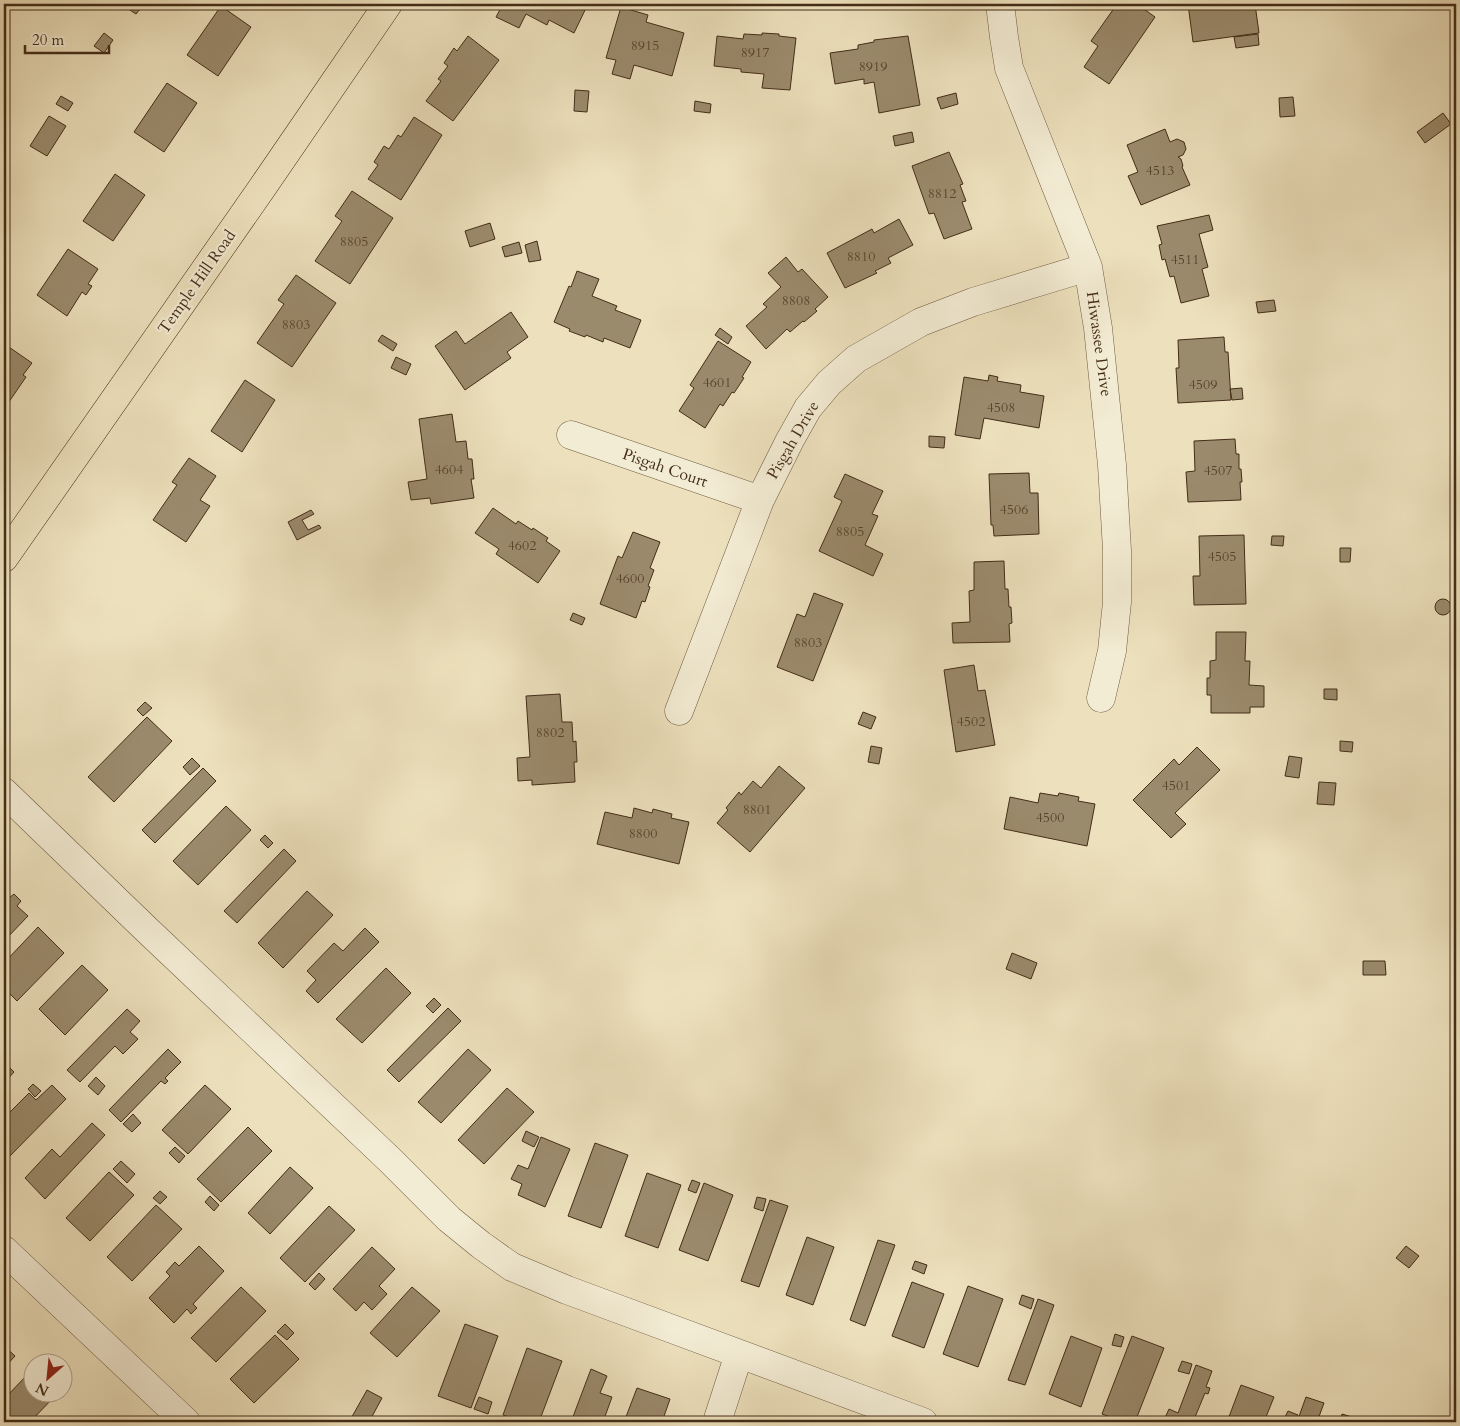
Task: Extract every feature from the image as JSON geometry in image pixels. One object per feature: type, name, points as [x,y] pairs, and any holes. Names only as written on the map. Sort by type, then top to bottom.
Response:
[{"type":"main road","name":"Temple Hill Road","points":[[4,558],[388,4]]},
{"type":"street","name":"Hiwassee Drive","points":[[1000,4],[1009,68],[1088,267],[1098,328],[1106,399],[1117,550],[1117,602],[1112,651],[1101,698]]},
{"type":"street","name":"Pisgah Drive","points":[[679,711],[760,500],[808,408],[829,383],[856,359],[921,322],[964,305],[1088,267]]},
{"type":"street","name":"Pisgah Court","points":[[571,435],[760,500]]},
{"type":"street","points":[[6,798],[390,1160],[449,1219],[512,1267],[567,1290],[923,1422]]},
{"type":"street","points":[[4,1250],[186,1422]]},
{"type":"street","points":[[717,1422],[739,1354]]},
{"type":"building","points":[[130,4],[144,4],[136,14],[127,8]]},
{"type":"building","points":[[503,4],[583,4],[587,6],[574,33],[549,20],[547,25],[526,14],[519,28],[496,17]]},
{"type":"building","points":[[1117,4],[1137,4],[1155,17],[1109,84],[1084,67],[1098,46],[1091,41]]},
{"type":"building","points":[[1188,4],[1255,4],[1259,33],[1193,42]]},
{"type":"building","points":[[221,6],[251,27],[218,76],[187,55]]},
{"type":"building","points":[[621,7],[648,15],[646,22],[684,33],[672,76],[634,65],[630,79],[612,74],[616,60],[606,58]]},
{"type":"building","points":[[104,33],[113,40],[104,53],[94,46]]},
{"type":"building","points":[[762,33],[796,38],[790,90],[762,88],[764,74],[741,72],[741,69],[714,66],[717,36],[743,39],[744,34],[762,35]]},
{"type":"building","points":[[1258,34],[1259,45],[1236,48],[1234,37]]},
{"type":"building","points":[[468,36],[499,60],[453,121],[426,101],[441,81],[438,79],[448,66],[444,63],[454,48],[457,51]]},
{"type":"building","points":[[908,36],[920,105],[879,113],[874,82],[864,84],[864,79],[835,84],[830,53],[858,49],[858,45],[874,42],[874,40]]},
{"type":"building","points":[[167,83],[197,103],[164,152],[134,132]]},
{"type":"building","points":[[575,90],[589,91],[587,112],[574,111]]},
{"type":"building","points":[[956,93],[958,104],[941,109],[937,98]]},
{"type":"building","points":[[61,96],[73,103],[68,111],[56,104]]},
{"type":"building","points":[[1293,97],[1295,116],[1280,117],[1279,98]]},
{"type":"building","points":[[695,101],[711,104],[710,113],[694,111]]},
{"type":"building","points":[[1443,113],[1451,124],[1425,143],[1417,132]]},
{"type":"building","points":[[49,116],[66,126],[47,156],[30,146]]},
{"type":"building","points":[[414,117],[442,135],[401,200],[368,179],[378,165],[374,162],[384,146],[389,149],[398,135],[401,137]]},
{"type":"building","points":[[1165,129],[1170,142],[1177,139],[1184,142],[1186,149],[1183,155],[1178,157],[1181,159],[1182,167],[1190,185],[1141,205],[1128,176],[1138,172],[1127,145]]},
{"type":"building","points":[[912,132],[914,142],[895,146],[893,136]]},
{"type":"building","points":[[949,152],[963,184],[960,185],[966,201],[962,202],[972,229],[944,239],[934,213],[929,214],[912,166]]},
{"type":"building","points":[[115,174],[145,195],[113,241],[83,221]]},
{"type":"building","points":[[352,191],[393,218],[350,284],[315,261],[342,221],[335,216]]},
{"type":"building","points":[[1209,215],[1213,230],[1199,234],[1208,267],[1202,269],[1209,296],[1181,303],[1174,276],[1170,277],[1165,259],[1162,260],[1159,245],[1162,244],[1157,226]]},
{"type":"building","points":[[899,219],[913,245],[888,258],[891,263],[875,271],[877,273],[845,288],[827,253],[872,229],[874,233]]},
{"type":"building","points":[[490,223],[495,239],[470,247],[465,231]]},
{"type":"building","points":[[537,241],[541,260],[529,262],[525,245]]},
{"type":"building","points":[[519,242],[522,253],[505,257],[502,247]]},
{"type":"building","points":[[68,249],[98,269],[88,284],[92,286],[86,295],[82,292],[67,316],[37,295]]},
{"type":"building","points":[[786,257],[798,272],[802,269],[828,297],[815,309],[817,311],[804,322],[790,332],[787,329],[766,349],[746,326],[767,307],[763,304],[781,287],[768,273]]},
{"type":"building","points":[[577,271],[599,279],[592,296],[617,306],[615,310],[641,320],[630,348],[604,338],[603,342],[586,335],[585,337],[569,331],[570,329],[554,322]]},
{"type":"building","points":[[296,275],[336,303],[292,367],[257,343],[284,304],[278,300]]},
{"type":"building","points":[[1274,300],[1276,311],[1258,313],[1256,302]]},
{"type":"building","points":[[511,312],[528,337],[507,352],[511,358],[465,390],[435,346],[456,331],[465,344]]},
{"type":"building","points":[[720,328],[732,337],[728,344],[715,335]]},
{"type":"building","points":[[382,335],[397,344],[393,351],[378,341]]},
{"type":"building","points":[[1224,337],[1225,352],[1228,352],[1231,400],[1178,403],[1176,368],[1179,368],[1178,340]]},
{"type":"building","points":[[718,341],[751,362],[742,377],[744,378],[734,393],[732,392],[723,406],[720,404],[705,428],[679,411],[694,388],[690,385]]},
{"type":"building","points":[[6,345],[32,363],[23,375],[26,377],[4,409],[4,348]]},
{"type":"building","points":[[396,357],[411,364],[406,375],[391,368]]},
{"type":"building","points":[[989,375],[998,377],[997,381],[1021,385],[1020,392],[1044,396],[1039,428],[984,418],[980,439],[955,435],[964,377],[988,381]]},
{"type":"building","points":[[245,380],[275,400],[242,452],[211,431]]},
{"type":"building","points":[[1242,388],[1243,399],[1232,400],[1230,389]]},
{"type":"building","points":[[452,414],[456,442],[466,441],[468,459],[472,459],[474,479],[471,479],[474,498],[431,504],[430,498],[411,500],[408,482],[427,479],[419,419]]},
{"type":"building","points":[[929,436],[945,437],[944,448],[929,447]]},
{"type":"building","points":[[1235,439],[1236,454],[1239,454],[1239,469],[1241,469],[1241,500],[1188,502],[1186,472],[1195,471],[1194,441]]},
{"type":"building","points":[[189,458],[216,476],[200,500],[210,506],[186,542],[153,520],[177,485],[172,482]]},
{"type":"building","points":[[1029,473],[1030,493],[1038,493],[1039,534],[994,536],[993,525],[991,525],[989,474]]},
{"type":"building","points":[[845,474],[883,491],[872,514],[878,516],[865,545],[883,554],[873,576],[819,551],[842,501],[834,497]]},
{"type":"building","points":[[493,508],[516,524],[518,521],[532,530],[533,528],[548,538],[546,541],[560,551],[538,583],[496,554],[499,549],[475,533]]},
{"type":"building","points":[[311,510],[314,514],[302,520],[308,530],[319,525],[321,528],[297,540],[288,522]]},
{"type":"building","points":[[633,532],[660,542],[650,568],[654,570],[648,586],[650,587],[645,602],[642,601],[636,618],[600,604],[618,556],[622,558]]},
{"type":"building","points":[[1244,535],[1246,604],[1194,605],[1193,576],[1200,576],[1199,536]]},
{"type":"building","points":[[1272,536],[1284,536],[1283,546],[1271,545]]},
{"type":"building","points":[[1340,548],[1351,548],[1350,562],[1340,562]]},
{"type":"building","points":[[1004,561],[1005,589],[1008,589],[1009,607],[1011,607],[1012,623],[1009,624],[1010,642],[953,643],[952,623],[970,622],[969,591],[974,590],[974,562]]},
{"type":"building","points":[[814,593],[843,604],[813,681],[777,667],[797,614],[805,617]]},
{"type":"building","points":[[1440,599],[1446,599],[1451,604],[1449,613],[1440,615],[1435,610],[1435,604]]},
{"type":"building","points":[[573,613],[585,618],[582,625],[570,620]]},
{"type":"building","points":[[1216,632],[1246,632],[1245,661],[1250,661],[1249,685],[1264,686],[1264,707],[1250,707],[1250,713],[1211,713],[1211,695],[1207,695],[1207,678],[1210,678],[1210,661],[1216,660]]},
{"type":"building","points":[[974,665],[978,691],[985,690],[995,745],[956,752],[944,670]]},
{"type":"building","points":[[1324,689],[1337,689],[1337,700],[1324,699]]},
{"type":"building","points":[[560,694],[562,722],[572,722],[573,742],[576,741],[577,762],[574,762],[575,782],[532,785],[532,780],[518,781],[517,758],[530,757],[526,696]]},
{"type":"building","points":[[145,702],[152,708],[143,716],[137,710]]},
{"type":"building","points":[[863,712],[876,717],[871,729],[858,724]]},
{"type":"building","points":[[147,717],[172,741],[114,802],[88,777]]},
{"type":"building","points":[[1340,741],[1353,742],[1352,752],[1340,751]]},
{"type":"building","points":[[871,746],[882,748],[879,764],[868,762]]},
{"type":"building","points":[[1197,747],[1220,770],[1175,813],[1186,824],[1171,838],[1133,800],[1174,759],[1179,765]]},
{"type":"building","points":[[1289,756],[1302,758],[1299,778],[1285,776]]},
{"type":"building","points":[[192,758],[200,766],[190,775],[183,767]]},
{"type":"building","points":[[779,766],[805,788],[750,852],[717,823],[739,792],[741,795],[753,781],[761,788]]},
{"type":"building","points":[[203,768],[216,781],[155,843],[142,830]]},
{"type":"building","points":[[1319,782],[1336,783],[1334,805],[1317,804]]},
{"type":"building","points":[[1040,793],[1058,796],[1059,793],[1079,797],[1078,801],[1095,804],[1087,846],[1004,829],[1010,797],[1038,803]]},
{"type":"building","points":[[226,806],[251,830],[198,885],[173,861]]},
{"type":"building","points":[[634,808],[652,813],[653,809],[672,814],[671,818],[689,822],[679,864],[597,844],[605,812],[632,818]]},
{"type":"building","points":[[265,835],[273,843],[268,848],[260,840]]},
{"type":"building","points":[[284,849],[296,861],[237,923],[224,911]]},
{"type":"building","points":[[307,891],[333,915],[283,968],[258,943]]},
{"type":"building","points":[[14,894],[21,901],[17,906],[28,916],[4,941],[4,902]]},
{"type":"building","points":[[38,927],[64,953],[17,1001],[4,988],[4,963]]},
{"type":"building","points":[[365,928],[379,942],[318,1003],[306,991],[316,980],[307,971],[334,943],[343,951]]},
{"type":"building","points":[[1012,953],[1037,963],[1031,979],[1006,969]]},
{"type":"building","points":[[1363,961],[1385,961],[1386,975],[1363,975]]},
{"type":"building","points":[[82,965],[108,990],[65,1035],[39,1009]]},
{"type":"building","points":[[386,968],[411,993],[362,1043],[336,1019]]},
{"type":"building","points":[[434,998],[441,1005],[433,1013],[426,1006]]},
{"type":"building","points":[[448,1008],[461,1021],[399,1082],[387,1070]]},
{"type":"building","points":[[127,1009],[140,1021],[130,1032],[138,1039],[123,1054],[115,1046],[80,1082],[67,1070]]},
{"type":"building","points":[[168,1049],[181,1062],[165,1078],[168,1081],[165,1084],[161,1081],[121,1122],[109,1110]]},
{"type":"building","points":[[468,1049],[491,1070],[441,1123],[418,1102]]},
{"type":"building","points":[[4,1062],[14,1072],[4,1083]]},
{"type":"building","points":[[96,1077],[105,1086],[98,1095],[88,1086]]},
{"type":"building","points":[[33,1084],[41,1091],[35,1097],[28,1089]]},
{"type":"building","points":[[52,1085],[66,1099],[6,1160],[4,1157],[4,1118],[29,1093],[36,1100]]},
{"type":"building","points":[[205,1085],[231,1109],[188,1154],[162,1130]]},
{"type":"building","points":[[507,1088],[534,1112],[484,1164],[458,1140]]},
{"type":"building","points":[[133,1114],[141,1123],[132,1132],[123,1124]]},
{"type":"building","points":[[92,1123],[105,1135],[45,1199],[25,1178],[52,1149],[60,1157]]},
{"type":"building","points":[[248,1127],[272,1151],[221,1202],[197,1179]]},
{"type":"building","points":[[526,1131],[539,1137],[534,1147],[522,1141]]},
{"type":"building","points":[[541,1137],[570,1149],[545,1207],[518,1195],[522,1184],[511,1179],[518,1165],[528,1169]]},
{"type":"building","points":[[595,1143],[628,1155],[601,1228],[568,1216]]},
{"type":"building","points":[[175,1147],[185,1156],[179,1163],[169,1153]]},
{"type":"building","points":[[121,1161],[135,1174],[127,1183],[113,1169]]},
{"type":"building","points":[[290,1167],[313,1188],[270,1234],[248,1213]]},
{"type":"building","points":[[109,1172],[134,1195],[90,1241],[66,1218]]},
{"type":"building","points":[[647,1173],[681,1185],[658,1248],[625,1236]]},
{"type":"building","points":[[692,1180],[700,1183],[696,1193],[688,1190]]},
{"type":"building","points":[[704,1183],[733,1195],[708,1261],[679,1250]]},
{"type":"building","points":[[160,1191],[167,1197],[160,1204],[153,1198]]},
{"type":"building","points":[[210,1196],[219,1205],[214,1211],[205,1202]]},
{"type":"building","points":[[757,1197],[766,1199],[763,1211],[754,1208]]},
{"type":"building","points":[[770,1200],[788,1206],[759,1287],[741,1281]]},
{"type":"building","points":[[156,1205],[182,1229],[132,1281],[107,1257]]},
{"type":"building","points":[[329,1206],[355,1230],[305,1282],[280,1258]]},
{"type":"building","points":[[807,1237],[834,1247],[813,1305],[786,1295]]},
{"type":"building","points":[[878,1240],[895,1245],[865,1326],[850,1320]]},
{"type":"building","points":[[199,1246],[224,1271],[193,1304],[197,1308],[191,1314],[187,1309],[174,1323],[149,1298],[170,1276],[166,1272],[175,1262],[179,1266]]},
{"type":"building","points":[[1406,1246],[1419,1256],[1409,1268],[1396,1258]]},
{"type":"building","points":[[372,1247],[395,1269],[379,1286],[387,1294],[372,1310],[364,1302],[356,1311],[333,1289]]},
{"type":"building","points":[[915,1261],[927,1265],[924,1274],[912,1269]]},
{"type":"building","points":[[319,1273],[325,1279],[315,1290],[309,1284]]},
{"type":"building","points":[[912,1282],[944,1294],[924,1348],[892,1336]]},
{"type":"building","points":[[968,1286],[1003,1299],[978,1367],[943,1354]]},
{"type":"building","points":[[241,1287],[266,1311],[216,1362],[191,1338]]},
{"type":"building","points":[[412,1287],[440,1311],[397,1357],[370,1333]]},
{"type":"building","points":[[1022,1295],[1034,1299],[1031,1309],[1019,1304]]},
{"type":"building","points":[[1038,1299],[1054,1305],[1025,1385],[1008,1380]]},
{"type":"building","points":[[285,1324],[294,1333],[287,1340],[277,1332]]},
{"type":"building","points":[[465,1324],[498,1336],[471,1408],[438,1396]]},
{"type":"building","points":[[1115,1334],[1124,1337],[1121,1347],[1112,1345]]},
{"type":"building","points":[[275,1335],[299,1359],[254,1403],[230,1379]]},
{"type":"building","points":[[1071,1336],[1102,1348],[1081,1407],[1049,1394]]},
{"type":"building","points":[[1132,1336],[1164,1348],[1135,1422],[1124,1422],[1102,1414]]},
{"type":"building","points":[[4,1346],[15,1356],[4,1368]]},
{"type":"building","points":[[527,1348],[562,1361],[539,1422],[523,1422],[503,1415]]},
{"type":"building","points":[[1182,1361],[1192,1364],[1189,1374],[1178,1371]]},
{"type":"building","points":[[1196,1365],[1212,1371],[1206,1387],[1210,1388],[1208,1394],[1205,1393],[1193,1422],[1169,1422],[1164,1420],[1169,1409],[1178,1413]]},
{"type":"building","points":[[591,1369],[607,1376],[600,1393],[612,1397],[603,1422],[571,1422]]},
{"type":"building","points":[[22,1380],[22,1404],[47,1404],[30,1422],[4,1422],[4,1399]]},
{"type":"building","points":[[1241,1385],[1274,1397],[1264,1422],[1227,1422]]},
{"type":"building","points":[[637,1388],[670,1399],[662,1422],[624,1422]]},
{"type":"building","points":[[367,1390],[382,1398],[369,1422],[349,1422]]},
{"type":"building","points":[[479,1397],[492,1402],[488,1414],[474,1409]]},
{"type":"building","points":[[1306,1397],[1324,1403],[1317,1422],[1297,1422]]},
{"type":"building","points":[[1288,1411],[1298,1415],[1295,1422],[1283,1421]]},
{"type":"building","points":[[1342,1414],[1355,1418],[1353,1422],[1340,1422]]}]
